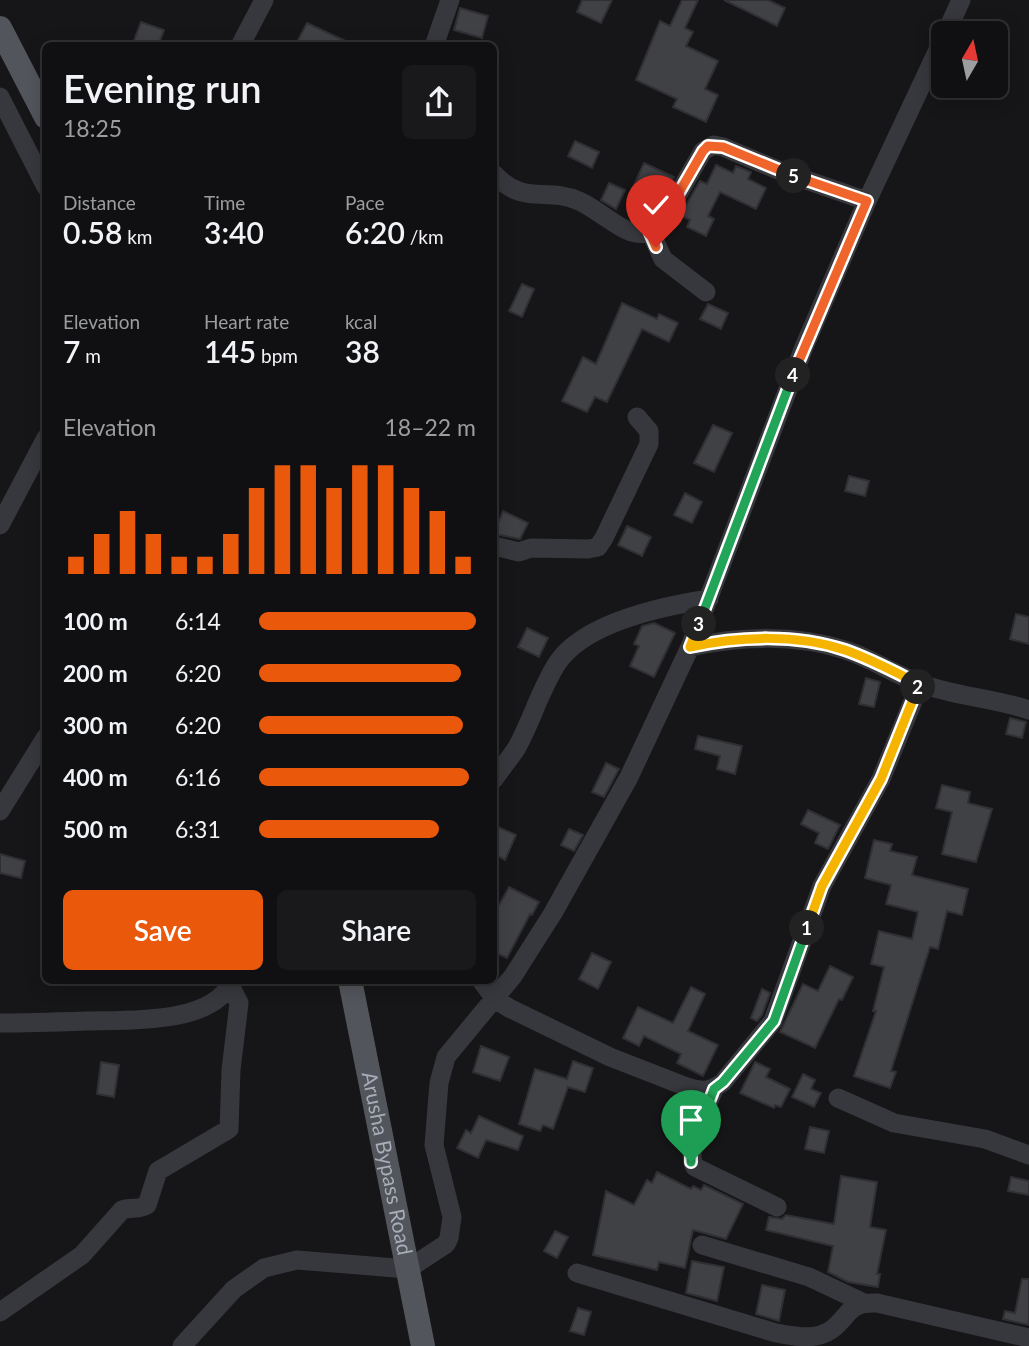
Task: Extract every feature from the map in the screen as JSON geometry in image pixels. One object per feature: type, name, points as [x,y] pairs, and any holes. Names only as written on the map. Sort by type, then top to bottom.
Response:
[{"type":"main road","points":[[0,28],[42,109]]},
{"type":"main road","name":"Arusha Bypass Road","points":[[351,984],[423,1346]]},
{"type":"street","points":[[243,42],[264,0]]},
{"type":"street","points":[[435,42],[450,0]]},
{"type":"street","points":[[951,21],[961,0]]},
{"type":"street","points":[[182,1346],[234,1289],[264,1268],[297,1260],[408,1269],[439,1250],[449,1238],[451,1206],[435,1145],[442,1069],[446,1057],[495,999],[546,923],[629,777],[690,647],[804,347],[867,201],[931,65]]},
{"type":"street","points":[[0,97],[42,179]]},
{"type":"street","points":[[497,177],[513,191],[579,201],[631,232],[650,233],[658,229],[703,151],[714,145],[867,201]]},
{"type":"street","points":[[650,233],[663,259],[706,292]]},
{"type":"street","points":[[497,547],[519,552],[530,548],[587,550],[598,547],[649,444],[649,431],[637,417]]},
{"type":"street","points":[[0,525],[42,446]]},
{"type":"street","points":[[497,775],[516,748],[559,660],[574,646],[641,613],[672,604],[709,599]]},
{"type":"street","points":[[690,647],[714,642],[754,640],[809,642],[844,649],[919,684],[1003,701],[1029,710]]},
{"type":"street","points":[[484,984],[495,999],[610,1057],[698,1091],[714,1089],[723,1082],[774,1021],[822,886],[881,779],[919,684]]},
{"type":"street","points":[[0,811],[42,743]]},
{"type":"street","points":[[0,1023],[146,1020],[179,1015],[210,1003],[230,984]]},
{"type":"street","points":[[0,1312],[82,1255],[122,1210],[140,1209],[147,1205],[158,1171],[229,1129],[231,1070],[239,1003],[231,984]]},
{"type":"street","points":[[714,1089],[691,1149],[691,1162],[695,1167],[777,1207]]},
{"type":"street","points":[[838,1098],[894,1123],[985,1139],[1029,1155]]},
{"type":"street","points":[[702,1245],[809,1278],[863,1303]]},
{"type":"street","points":[[577,1273],[795,1336],[822,1335],[832,1329],[855,1305],[877,1303],[1029,1338]]},
{"type":"building","points":[[582,0],[612,0],[601,23],[577,12]]},
{"type":"building","points":[[682,0],[698,0],[685,28],[693,32],[686,46],[718,61],[705,89],[718,95],[706,122],[673,107],[677,99],[636,80],[660,21],[670,26]]},
{"type":"building","points":[[724,0],[768,0],[785,8],[777,26]]},
{"type":"building","points":[[460,8],[488,16],[482,38],[454,30]]},
{"type":"building","points":[[141,22],[164,30],[160,42],[134,42]]},
{"type":"building","points":[[307,23],[347,42],[302,42],[298,40]]},
{"type":"building","points":[[575,141],[599,152],[592,168],[568,156]]},
{"type":"building","points":[[644,163],[674,177],[667,190],[662,187],[656,200],[632,189]]},
{"type":"building","points":[[716,165],[733,173],[736,166],[751,172],[748,179],[766,188],[756,209],[720,192],[708,216],[714,219],[706,236],[687,227],[690,220],[680,215],[700,181],[707,184]]},
{"type":"building","points":[[609,183],[625,190],[616,209],[601,200]]},
{"type":"building","points":[[522,284],[534,289],[522,317],[509,311]]},
{"type":"building","points":[[622,303],[657,319],[659,314],[678,323],[669,342],[642,329],[607,402],[595,397],[587,412],[562,401],[583,357],[596,364]]},
{"type":"building","points":[[708,304],[728,313],[721,329],[700,319]]},
{"type":"building","points":[[713,425],[732,433],[714,472],[694,463]]},
{"type":"building","points":[[849,476],[869,481],[865,496],[845,491]]},
{"type":"building","points":[[685,493],[702,502],[692,523],[674,515]]},
{"type":"building","points":[[503,511],[528,523],[520,539],[497,535]]},
{"type":"building","points":[[627,526],[651,537],[642,556],[618,545]]},
{"type":"building","points":[[1016,614],[1029,617],[1029,644],[1010,639]]},
{"type":"building","points":[[654,623],[675,633],[654,677],[630,666],[639,646],[634,644],[642,626]]},
{"type":"building","points":[[527,628],[548,638],[539,657],[518,647]]},
{"type":"building","points":[[866,678],[880,682],[874,707],[859,704]]},
{"type":"building","points":[[1010,718],[1026,722],[1022,738],[1006,734]]},
{"type":"building","points":[[698,736],[742,746],[735,774],[717,769],[720,756],[695,749]]},
{"type":"building","points":[[606,763],[619,769],[604,797],[592,792]]},
{"type":"building","points":[[942,785],[970,792],[968,803],[992,809],[976,862],[942,854],[952,812],[936,808]]},
{"type":"building","points":[[808,810],[840,825],[828,849],[815,843],[819,833],[801,824]]},
{"type":"building","points":[[497,826],[516,835],[505,860],[497,856]]},
{"type":"building","points":[[569,829],[583,835],[574,851],[561,845]]},
{"type":"building","points":[[874,840],[892,844],[890,851],[917,857],[912,875],[968,889],[962,915],[947,911],[938,949],[930,947],[891,1071],[896,1072],[890,1088],[854,1076],[876,1011],[873,1011],[884,967],[871,964],[879,931],[912,939],[918,912],[886,904],[891,885],[865,878]]},
{"type":"building","points":[[0,854],[25,861],[21,878],[0,873]]},
{"type":"building","points":[[509,887],[539,902],[507,958],[497,953],[498,907]]},
{"type":"building","points":[[592,953],[611,962],[598,989],[579,979]]},
{"type":"building","points":[[830,966],[853,977],[815,1048],[780,1032],[803,984],[818,991]]},
{"type":"building","points":[[691,987],[705,994],[688,1031],[718,1045],[703,1076],[677,1063],[681,1054],[644,1036],[639,1046],[623,1038],[638,1007],[673,1023]]},
{"type":"building","points":[[762,989],[770,993],[757,1021],[751,1018]]},
{"type":"building","points":[[481,1046],[509,1057],[500,1081],[473,1072]]},
{"type":"building","points":[[573,1061],[593,1068],[585,1092],[568,1087],[553,1129],[543,1125],[540,1131],[519,1124],[535,1069],[567,1079]]},
{"type":"building","points":[[101,1062],[119,1065],[114,1097],[97,1094]]},
{"type":"building","points":[[755,1062],[770,1069],[766,1077],[790,1089],[781,1107],[775,1105],[774,1108],[740,1093]]},
{"type":"building","points":[[803,1074],[815,1080],[811,1089],[821,1093],[814,1107],[792,1097]]},
{"type":"building","points":[[479,1116],[523,1136],[518,1150],[486,1140],[478,1158],[457,1148],[466,1130],[471,1133]]},
{"type":"building","points":[[810,1127],[829,1131],[824,1153],[805,1149]]},
{"type":"building","points":[[657,1172],[691,1189],[693,1186],[701,1190],[704,1185],[743,1204],[726,1239],[693,1230],[685,1268],[659,1262],[657,1270],[593,1255],[606,1191],[634,1205],[647,1180],[652,1183]]},
{"type":"building","points":[[841,1176],[877,1182],[870,1227],[886,1230],[877,1274],[880,1274],[878,1287],[848,1282],[828,1272],[833,1246],[766,1230],[769,1217],[782,1219],[786,1215],[834,1224]]},
{"type":"building","points":[[1011,1177],[1029,1181],[1029,1195],[1008,1191]]},
{"type":"building","points":[[555,1231],[568,1237],[557,1258],[544,1251]]},
{"type":"building","points":[[692,1261],[724,1267],[717,1301],[686,1293]]},
{"type":"building","points":[[1022,1279],[1029,1279],[1029,1325],[1003,1319],[1005,1311],[1015,1313]]},
{"type":"building","points":[[762,1285],[785,1290],[779,1321],[756,1314]]},
{"type":"building","points":[[578,1308],[591,1312],[584,1335],[570,1331]]},
{"type":"route","points":[[656,247],[650,233],[658,229],[708,146],[723,147],[783,172],[867,201],[804,347],[690,647],[714,642],[754,640],[809,642],[844,649],[919,684],[881,779],[822,886],[774,1021],[723,1082],[714,1089],[691,1149],[691,1162]]}]
